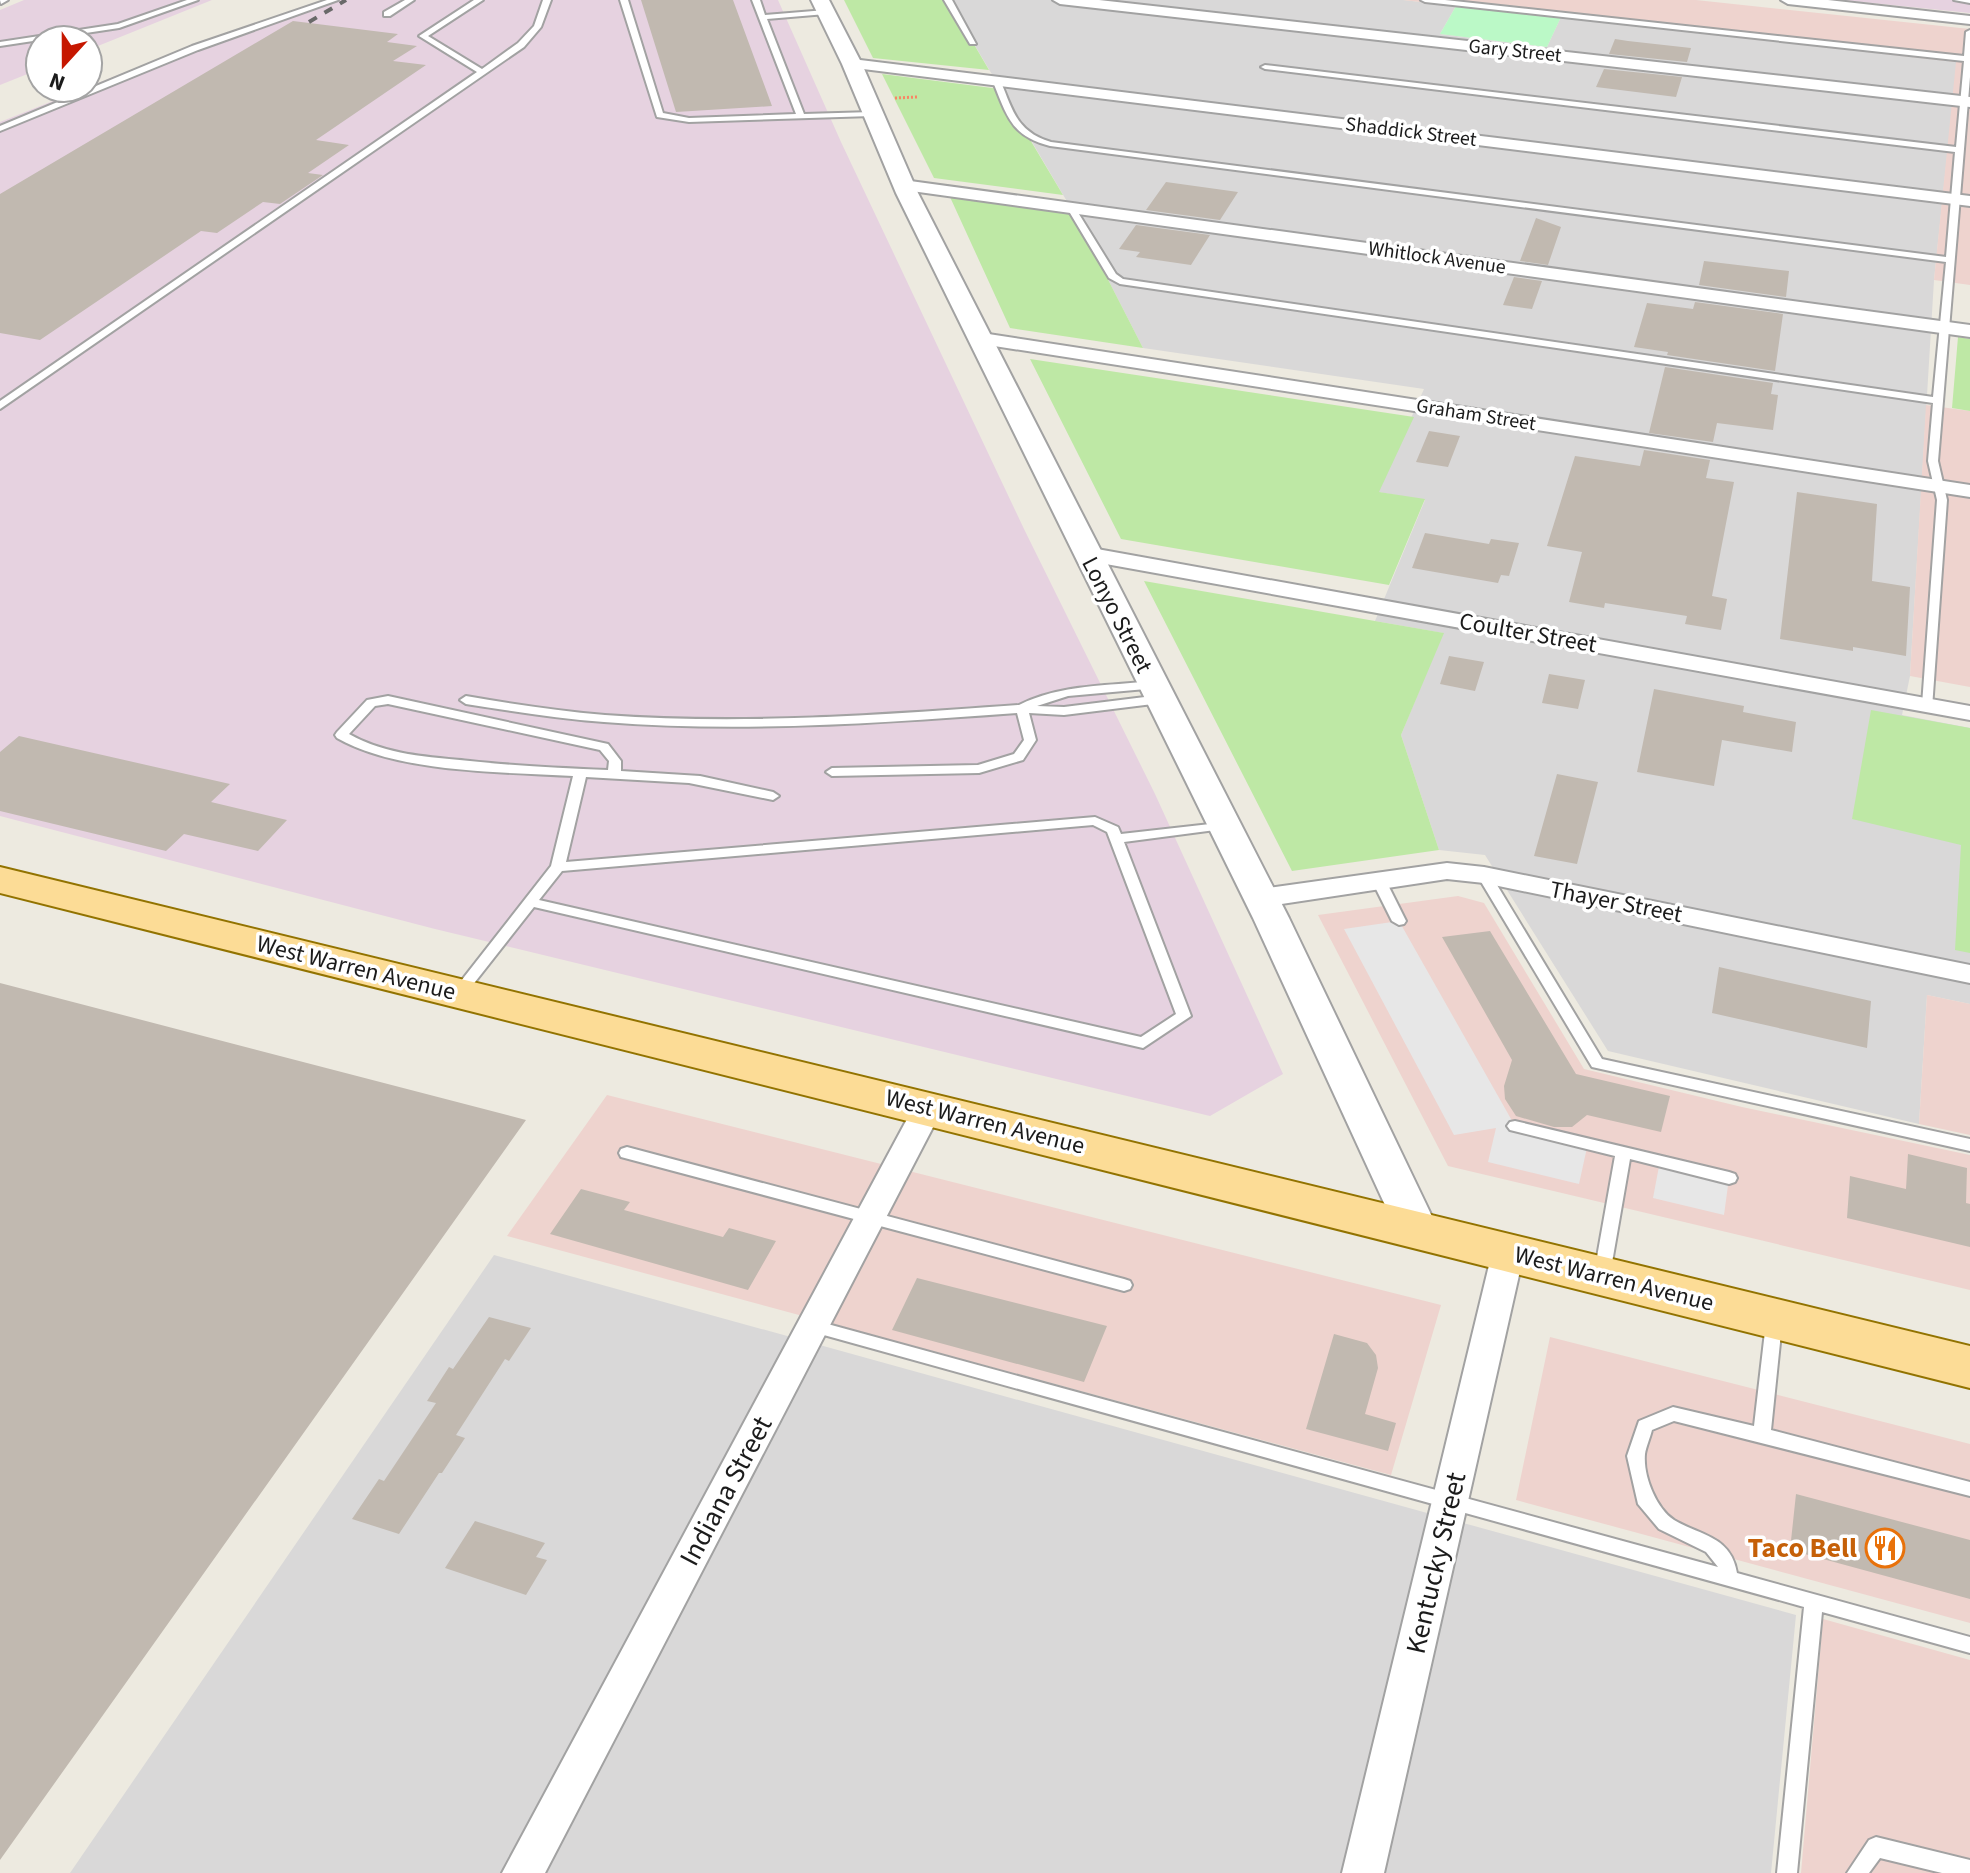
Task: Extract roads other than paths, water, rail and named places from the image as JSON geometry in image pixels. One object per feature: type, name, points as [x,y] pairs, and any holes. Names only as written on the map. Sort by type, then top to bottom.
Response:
[{"type":"main road","name":"West Warren Avenue","points":[[0,880],[1970,1367]]},
{"type":"street","name":"Gary Street","points":[[1060,0],[1967,102]]},
{"type":"street","points":[[1788,0],[1970,20]]},
{"type":"street","name":"Lonyo Street","points":[[823,6],[852,64],[903,185],[1261,898],[1417,1229]]},
{"type":"street","name":"Shaddick Street","points":[[852,64],[1963,200]]},
{"type":"street","name":"Whitlock Avenue","points":[[903,185],[1970,331]]},
{"type":"street","name":"Graham Street","points":[[982,339],[1970,491]]},
{"type":"street","name":"Coulter Street","points":[[1086,554],[1970,713]]},
{"type":"street","name":"Thayer Street","points":[[1261,898],[1447,871],[1484,875],[1970,974]]},
{"type":"street","name":"Indiana Street","points":[[523,1873],[928,1108]]},
{"type":"street","name":"Kentucky Street","points":[[1363,1873],[1508,1253]]},
{"type":"lane","points":[[0,44],[119,26],[194,0]]},
{"type":"lane","points":[[0,129],[195,48],[334,0]]},
{"type":"lane","points":[[387,14],[410,0]]},
{"type":"lane","points":[[479,0],[423,36],[482,72]]},
{"type":"lane","points":[[0,406],[482,72],[533,33],[547,0]]},
{"type":"lane","points":[[624,0],[660,115],[689,120],[872,114]]},
{"type":"lane","points":[[756,0],[802,118]]},
{"type":"lane","points":[[948,0],[973,42]]},
{"type":"lane","points":[[1425,0],[1967,59]]},
{"type":"lane","points":[[1958,0],[1970,1]]},
{"type":"lane","points":[[762,17],[823,6]]},
{"type":"lane","points":[[1928,705],[1942,500],[1933,461],[1951,260],[1963,200],[1960,150],[1967,102],[1970,32]]},
{"type":"lane","points":[[1265,67],[1960,150]]},
{"type":"lane","points":[[997,82],[1015,125],[1033,140],[1050,144],[1951,260]]},
{"type":"lane","points":[[1071,208],[1112,276],[1120,281],[1939,401]]},
{"type":"lane","points":[[466,700],[521,711],[739,724],[1022,709],[1064,711],[1157,692]]},
{"type":"lane","points":[[614,776],[615,761],[604,747],[388,700],[371,703],[341,735],[356,745],[417,760],[580,774],[614,776],[692,780],[773,796]]},
{"type":"lane","points":[[832,772],[979,769],[1019,757],[1030,740],[1022,709]]},
{"type":"lane","points":[[459,993],[558,867],[580,774]]},
{"type":"lane","points":[[530,902],[1143,1043],[1184,1016],[1113,830],[1095,821],[558,867]]},
{"type":"lane","points":[[1116,839],[1223,825]]},
{"type":"lane","points":[[1484,875],[1597,1063],[1970,1145]]},
{"type":"lane","points":[[1379,881],[1399,921]]},
{"type":"lane","points":[[1515,1126],[1729,1178]]},
{"type":"lane","points":[[1602,1277],[1623,1152]]},
{"type":"lane","points":[[627,1153],[1124,1285]]},
{"type":"lane","points":[[1762,1435],[1774,1318]]},
{"type":"lane","points":[[813,1326],[1970,1645]]},
{"type":"lane","points":[[1729,1579],[1726,1562],[1713,1547],[1665,1524],[1644,1499],[1636,1456],[1645,1426],[1673,1414],[1970,1489]]},
{"type":"lane","points":[[1787,1873],[1814,1602]]},
{"type":"lane","points":[[1857,1873],[1876,1847],[1970,1870]]},
{"type":"railway","points":[[309,22],[346,0]]},
{"type":"place","name":"Taco Bell","points":[[1885,1548]]}]
